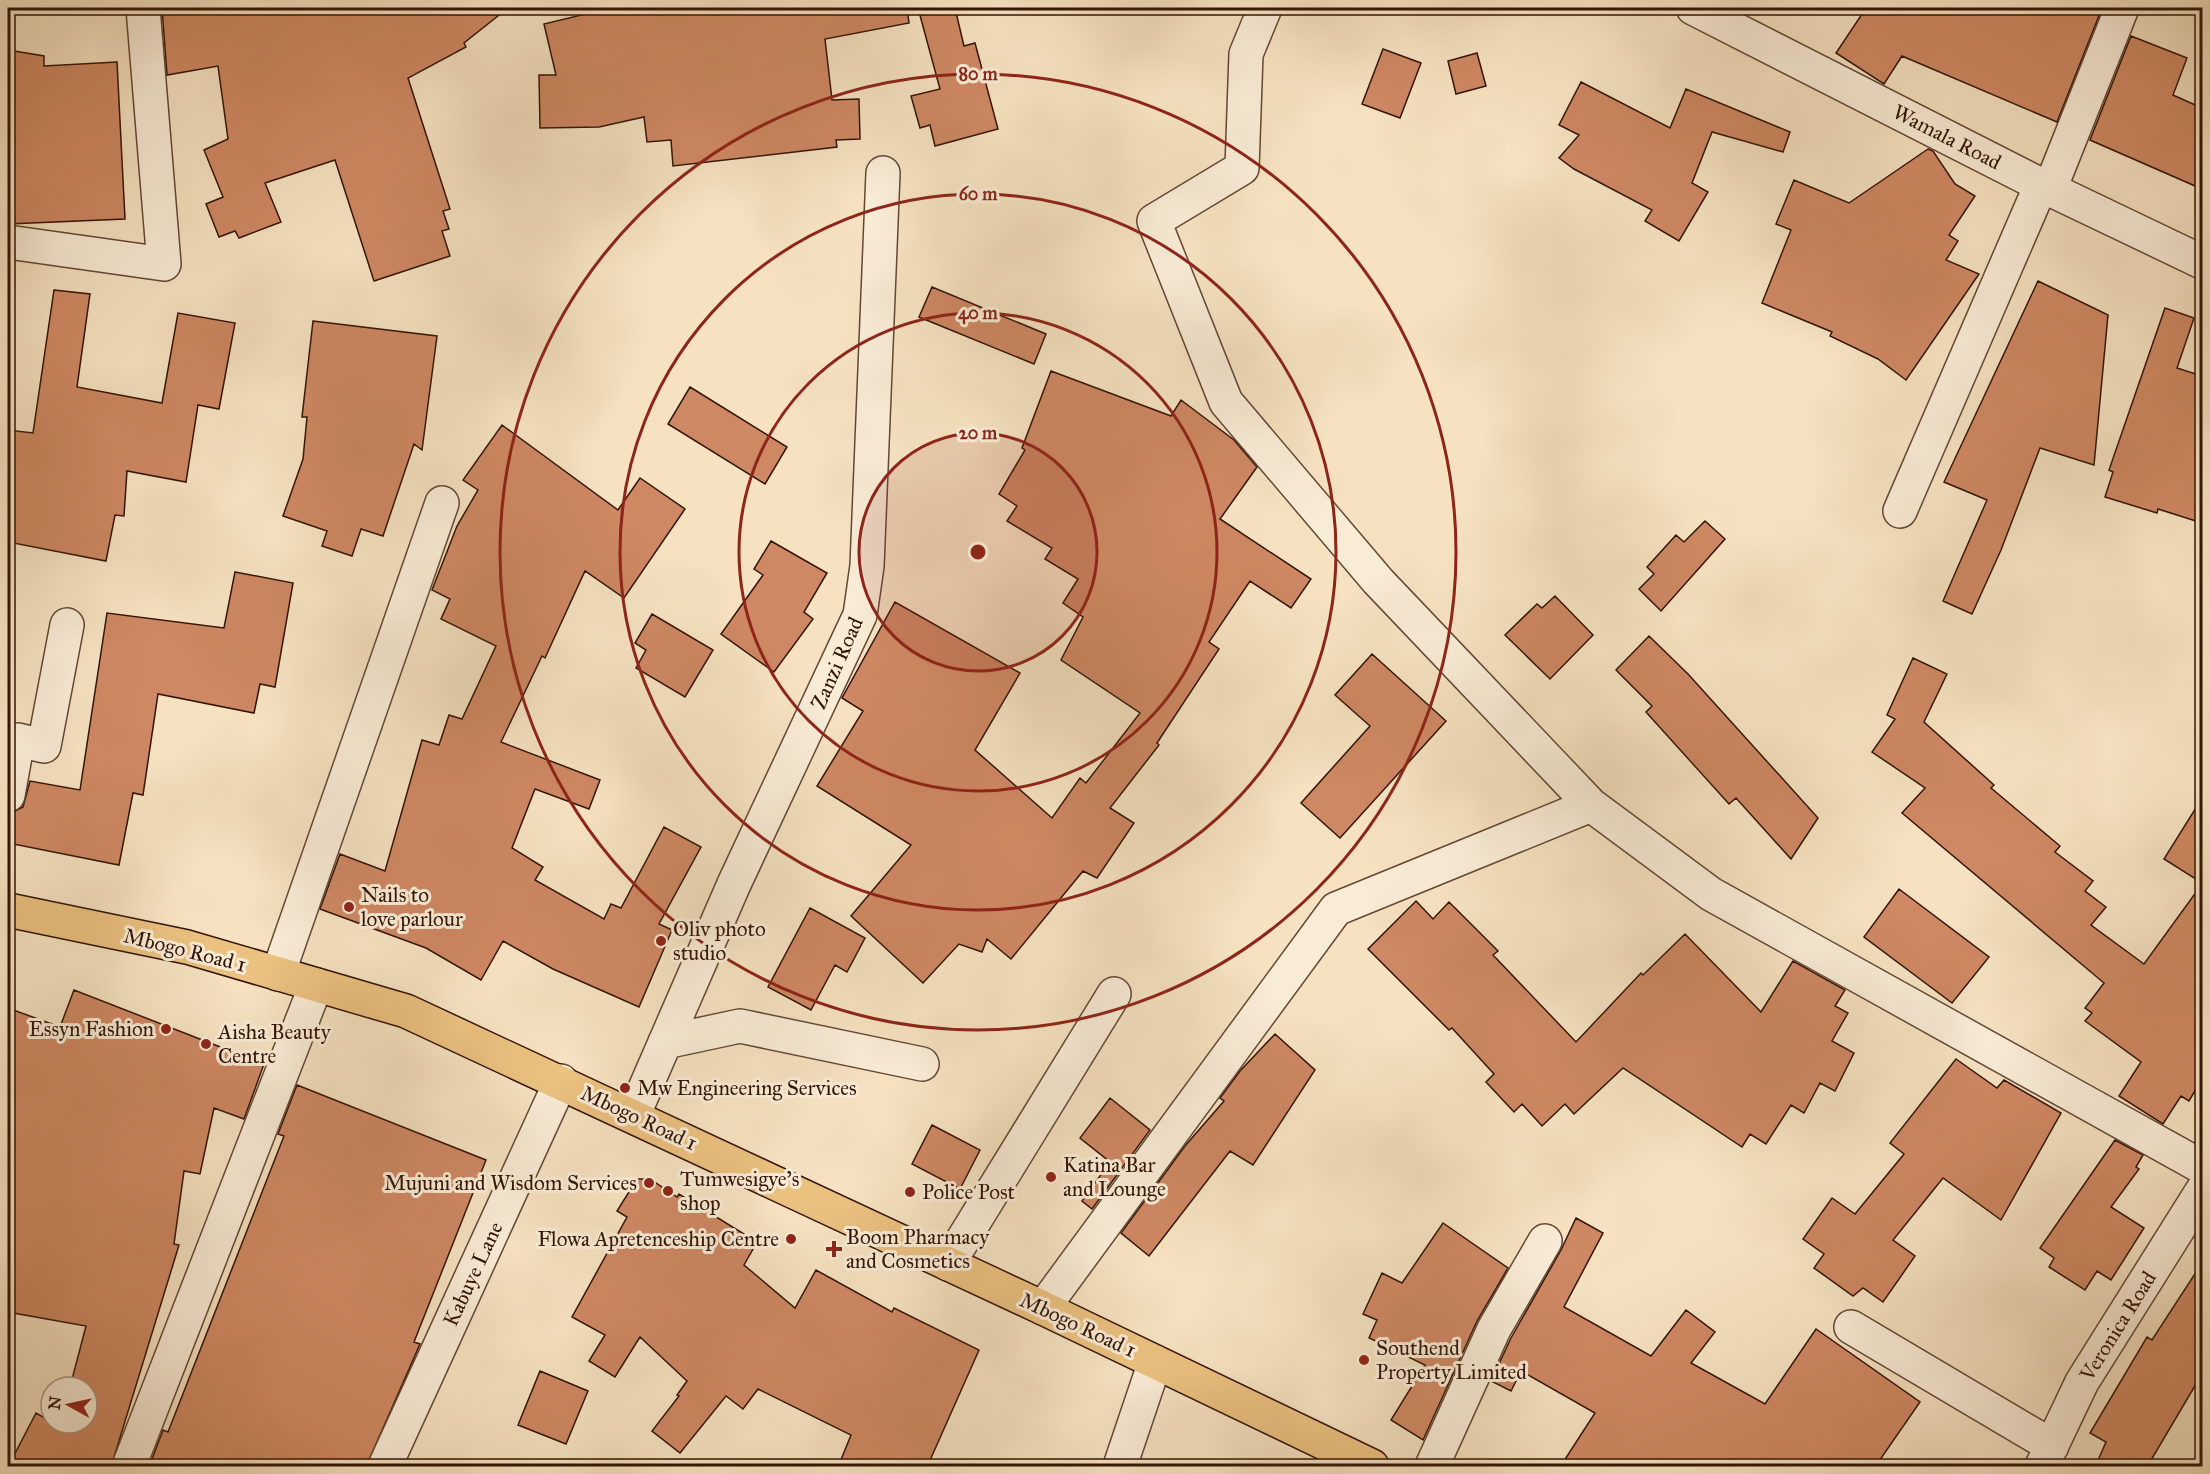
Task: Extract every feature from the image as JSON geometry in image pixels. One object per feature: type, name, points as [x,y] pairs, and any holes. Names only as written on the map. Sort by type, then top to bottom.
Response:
[{"type":"main road","name":"Mbogo Road 1","points":[[8,910],[187,947],[406,1011],[1043,1308],[1372,1467]]},
{"type":"street","points":[[8,242],[164,264],[143,8]]},
{"type":"street","points":[[1265,8],[1246,54],[1242,168],[1154,221],[1226,402],[1378,580],[1590,805],[1711,894],[2202,1167]]},
{"type":"street","name":"Wamala Road","points":[[1693,8],[2045,187],[2202,262]]},
{"type":"street","points":[[1900,511],[2045,187],[2122,8]]},
{"type":"street","name":"Zanzi Road","points":[[633,1116],[734,884],[860,615],[867,566],[883,173]]},
{"type":"street","points":[[278,974],[442,503]]},
{"type":"street","points":[[8,795],[18,740],[44,746],[67,625]]},
{"type":"street","points":[[1043,1308],[1336,909],[1590,805]]},
{"type":"street","points":[[129,1467],[316,985]]},
{"type":"street","points":[[948,1264],[1114,994]]},
{"type":"street","points":[[666,1042],[740,1026],[922,1064]]},
{"type":"street","name":"Kabuye Lane","points":[[385,1467],[561,1082]]},
{"type":"street","name":"Veronica Road","points":[[2047,1456],[2082,1382],[2202,1191]]},
{"type":"street","points":[[1432,1467],[1494,1329],[1545,1241]]},
{"type":"street","points":[[1851,1327],[2047,1456]]},
{"type":"street","points":[[1120,1467],[1155,1362]]},
{"type":"building","points":[[162,8],[508,8],[464,43],[466,47],[408,78],[450,209],[443,211],[449,229],[442,231],[450,256],[374,281],[335,160],[265,183],[281,222],[239,238],[235,231],[219,237],[206,204],[223,197],[204,150],[228,139],[218,66],[167,75]]},
{"type":"building","points":[[610,8],[907,8],[909,23],[825,39],[832,100],[859,99],[860,139],[836,140],[837,147],[673,166],[671,140],[647,142],[644,117],[599,127],[540,128],[539,75],[556,75],[544,24]]},
{"type":"building","points":[[918,8],[955,8],[964,46],[975,43],[998,129],[935,146],[930,125],[920,128],[911,96],[940,89]]},
{"type":"building","points":[[1866,8],[2102,8],[2057,122],[1902,56],[1884,84],[1836,53]]},
{"type":"building","points":[[2131,36],[2187,58],[2173,95],[2202,108],[2202,189],[2090,140]]},
{"type":"building","points":[[1383,49],[1421,63],[1400,118],[1362,104]]},
{"type":"building","points":[[8,50],[44,56],[44,66],[117,62],[125,219],[8,224]]},
{"type":"building","points":[[1477,53],[1486,86],[1456,94],[1448,61]]},
{"type":"building","points":[[1581,82],[1670,128],[1686,89],[1790,132],[1783,152],[1712,132],[1692,183],[1708,192],[1679,241],[1645,221],[1652,210],[1574,169],[1559,158],[1579,135],[1559,125]]},
{"type":"building","points":[[1928,149],[1933,151],[1955,184],[1975,196],[1949,235],[1958,241],[1946,260],[1979,274],[1906,380],[1878,359],[1830,336],[1832,332],[1762,303],[1791,230],[1776,224],[1794,180],[1849,203]]},
{"type":"building","points":[[2038,281],[2108,315],[2094,465],[2040,448],[2001,550],[1972,614],[1943,601],[1987,500],[1944,482]]},
{"type":"building","points":[[932,287],[1046,334],[1034,364],[919,317]]},
{"type":"building","points":[[54,290],[90,294],[77,387],[162,403],[178,313],[235,323],[219,409],[198,405],[186,482],[127,471],[124,516],[115,515],[106,561],[8,542],[8,430],[33,433]]},
{"type":"building","points":[[2165,308],[2194,318],[2177,368],[2202,376],[2202,523],[2158,509],[2157,513],[2105,497],[2113,472],[2109,470]]},
{"type":"building","points":[[313,321],[437,336],[422,450],[414,444],[383,536],[361,529],[352,556],[322,546],[327,531],[283,516],[303,459],[307,417],[302,417]]},
{"type":"building","points":[[1051,371],[1171,416],[1181,400],[1234,440],[1257,467],[1220,519],[1311,579],[1291,608],[1250,581],[1209,642],[1219,649],[1157,743],[1159,745],[1110,808],[1134,823],[1097,878],[1083,871],[1011,959],[987,939],[982,952],[959,944],[923,983],[851,916],[911,845],[817,786],[863,711],[842,698],[895,602],[1020,673],[975,750],[1052,818],[1080,778],[1086,783],[1140,713],[1061,660],[1083,617],[1063,603],[1078,579],[1045,559],[1052,548],[1007,521],[1017,506],[999,494],[1025,450],[1022,448]]},
{"type":"building","points":[[690,387],[787,447],[765,484],[668,424]]},
{"type":"building","points":[[502,425],[618,510],[640,478],[685,509],[624,598],[585,571],[545,658],[542,656],[501,742],[600,780],[589,809],[535,789],[512,848],[543,867],[535,880],[604,919],[611,904],[621,908],[664,827],[701,847],[659,924],[672,930],[639,1007],[553,969],[503,941],[481,980],[426,948],[320,909],[340,854],[385,871],[422,740],[439,745],[449,715],[462,719],[496,646],[441,619],[450,599],[432,590],[457,526],[478,490],[463,480]]},
{"type":"building","points":[[1705,521],[1725,539],[1661,611],[1639,589],[1654,574],[1647,567],[1676,535],[1684,542]]},
{"type":"building","points":[[771,541],[827,573],[804,612],[813,619],[774,672],[721,634],[763,575],[754,569]]},
{"type":"building","points":[[235,572],[293,583],[275,687],[260,684],[254,713],[158,694],[143,795],[133,793],[119,865],[8,843],[11,813],[23,807],[30,781],[80,790],[107,613],[224,628]]},
{"type":"building","points":[[1555,596],[1593,635],[1550,679],[1505,635],[1537,604],[1542,608]]},
{"type":"building","points":[[652,614],[713,650],[685,697],[636,668],[646,650],[635,643]]},
{"type":"building","points":[[1649,636],[1688,674],[1818,818],[1791,859],[1736,798],[1729,804],[1646,712],[1652,706],[1616,670]]},
{"type":"building","points":[[1372,654],[1446,721],[1340,838],[1301,803],[1370,726],[1335,695]]},
{"type":"building","points":[[1913,658],[1947,674],[1924,722],[1994,785],[1991,788],[2060,846],[2055,852],[2093,881],[2085,891],[2106,907],[2091,925],[2144,964],[2202,884],[2202,1079],[2189,1101],[2181,1096],[2163,1124],[2119,1096],[2141,1062],[2085,1021],[2092,1013],[2085,1008],[2104,983],[1902,813],[1925,788],[1872,752],[1895,719],[1887,715]]},
{"type":"building","points":[[2202,798],[2202,883],[2164,859]]},
{"type":"building","points":[[1899,889],[1989,957],[1952,1003],[1864,937]]},
{"type":"building","points":[[1416,901],[1433,919],[1449,902],[1498,951],[1493,955],[1576,1042],[1641,973],[1643,975],[1685,934],[1761,1012],[1793,961],[1845,990],[1835,1006],[1848,1013],[1832,1041],[1854,1053],[1835,1091],[1820,1083],[1804,1113],[1791,1105],[1766,1144],[1750,1134],[1742,1147],[1623,1068],[1574,1114],[1565,1104],[1542,1126],[1522,1104],[1514,1112],[1486,1082],[1494,1074],[1452,1028],[1449,1030],[1368,949]]},
{"type":"building","points":[[810,908],[865,938],[847,972],[835,965],[811,1010],[768,987]]},
{"type":"building","points":[[74,990],[264,1064],[244,1119],[214,1108],[200,1174],[184,1171],[174,1244],[179,1245],[111,1467],[8,1467],[36,1413],[39,1415],[39,1435],[99,1435],[99,1375],[73,1375],[86,1326],[8,1312],[8,1008],[60,1027]]},
{"type":"building","points":[[1275,1034],[1315,1070],[1253,1165],[1230,1151],[1149,1256],[1121,1233],[1185,1146],[1224,1101],[1220,1098],[1240,1071]]},
{"type":"building","points":[[1956,1059],[1997,1088],[2004,1080],[2061,1113],[2001,1220],[1943,1178],[1893,1240],[1915,1256],[1883,1302],[1863,1288],[1853,1296],[1814,1268],[1824,1254],[1803,1239],[1832,1198],[1855,1214],[1904,1154],[1890,1143]]},
{"type":"building","points":[[297,1085],[486,1160],[414,1342],[420,1344],[366,1467],[149,1467],[163,1430],[168,1432],[284,1136],[278,1134]]},
{"type":"building","points":[[1110,1098],[1150,1130],[1092,1209],[1082,1201],[1110,1162],[1080,1138]]},
{"type":"building","points":[[932,1125],[980,1150],[960,1189],[912,1164]]},
{"type":"building","points":[[2115,1140],[2143,1155],[2136,1167],[2139,1169],[2111,1207],[2144,1228],[2111,1280],[2097,1271],[2085,1290],[2049,1267],[2054,1258],[2040,1248]]},
{"type":"building","points":[[637,1179],[650,1179],[677,1197],[679,1194],[757,1242],[744,1265],[795,1308],[816,1270],[892,1312],[894,1308],[979,1350],[927,1467],[838,1467],[851,1435],[758,1389],[743,1409],[726,1396],[680,1453],[652,1431],[679,1396],[677,1395],[687,1381],[640,1337],[615,1377],[589,1361],[605,1335],[572,1317],[627,1217],[617,1211]]},
{"type":"building","points":[[1576,1218],[1603,1233],[1564,1307],[1651,1356],[1686,1310],[1715,1332],[1691,1363],[1765,1404],[1816,1329],[1920,1402],[1875,1467],[1560,1467],[1595,1413],[1521,1371],[1511,1391],[1491,1381],[1511,1338],[1561,1250]]},
{"type":"building","points":[[1443,1223],[1508,1268],[1477,1321],[1423,1440],[1391,1420],[1425,1365],[1369,1338],[1377,1320],[1363,1314],[1382,1273],[1402,1283]]},
{"type":"building","points":[[2202,1263],[2202,1374],[2147,1467],[2095,1467],[2106,1442],[2090,1433],[2147,1337],[2152,1340]]},
{"type":"building","points":[[540,1371],[588,1391],[566,1444],[518,1425]]},
{"type":"place","name":"Nails to love parlour","points":[[349,907]]},
{"type":"place","name":"Oliv photo studio","points":[[661,941]]},
{"type":"place","name":"Essyn Fashion","points":[[166,1029]]},
{"type":"place","name":"Aisha Beauty Centre","points":[[206,1044]]},
{"type":"place","name":"Mw Engineering Services","points":[[625,1088]]},
{"type":"place","name":"Katina Bar and Lounge","points":[[1051,1177]]},
{"type":"place","name":"Mujuni and Wisdom Services","points":[[649,1183]]},
{"type":"place","name":"Tumwesigye's shop","points":[[668,1191]]},
{"type":"place","name":"Police Post","points":[[910,1192]]},
{"type":"place","name":"Flowa Apretenceship Centre","points":[[791,1239]]},
{"type":"place","name":"Boom Pharmacy and Cosmetics","points":[[834,1249]]},
{"type":"place","name":"Southend Property Limited","points":[[1364,1360]]}]
